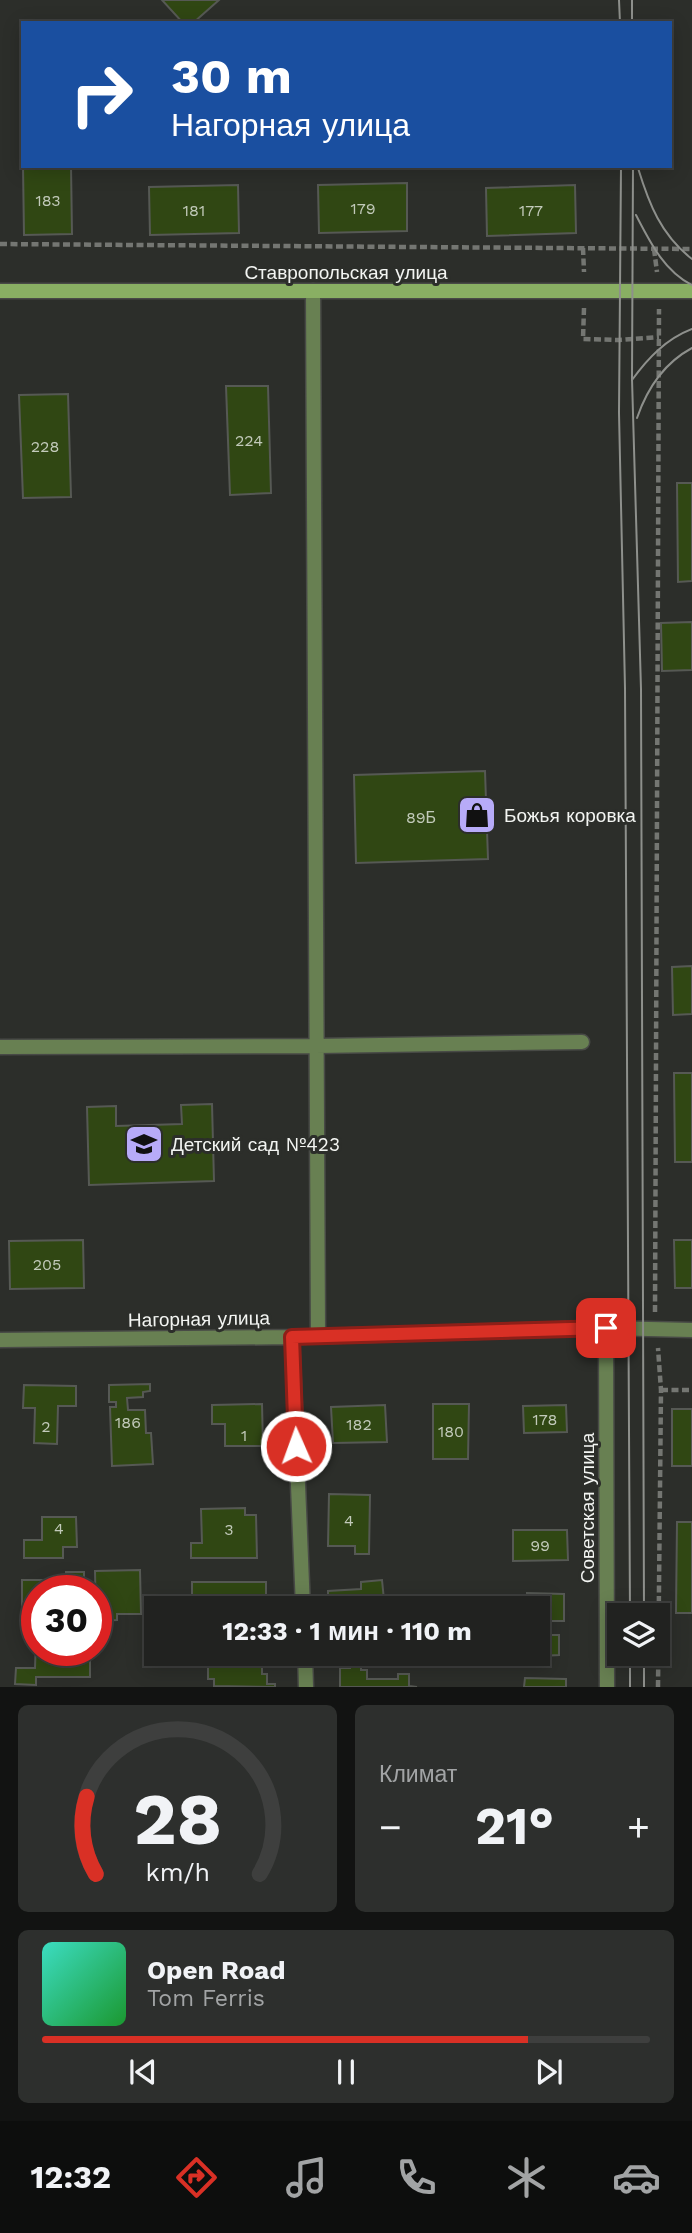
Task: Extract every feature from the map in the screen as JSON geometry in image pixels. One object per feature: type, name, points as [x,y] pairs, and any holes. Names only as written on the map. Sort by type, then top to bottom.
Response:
[{"type":"street","name":"Ставропольская улица","points":[[0,291],[692,291]]},
{"type":"street","points":[[313,291],[318,1336]]},
{"type":"street","points":[[0,1047],[582,1042]]},
{"type":"street","name":"Нагорная улица","points":[[0,1340],[292,1337],[606,1328],[692,1331]]},
{"type":"street","name":"Советская улица","points":[[606,1328],[607,1687]]},
{"type":"street","points":[[292,1337],[303,1596]]},
{"type":"street","points":[[305,1666],[306,1687]]},
{"type":"path","points":[[0,244],[692,249]]},
{"type":"path","points":[[583,248],[583,339],[619,341],[659,337]]},
{"type":"path","points":[[654,249],[659,291],[655,1268],[661,1390],[658,1687]]},
{"type":"path","points":[[661,1390],[692,1390]]},
{"type":"building","points":[[162,0],[219,0],[195,21],[181,21]]},
{"type":"building","points":[[23,168],[71,168],[72,234],[24,235]]},
{"type":"building","points":[[407,183],[407,231],[319,233],[318,185]]},
{"type":"building","points":[[238,185],[239,233],[150,235],[149,187]]},
{"type":"building","points":[[575,185],[576,233],[487,236],[486,188]]},
{"type":"building","points":[[226,386],[268,386],[271,493],[230,495]]},
{"type":"building","points":[[68,394],[71,497],[23,498],[19,395]]},
{"type":"building","points":[[677,483],[692,483],[692,581],[678,582]]},
{"type":"building","points":[[692,622],[692,670],[662,671],[661,623]]},
{"type":"building","points":[[485,771],[488,859],[356,863],[354,775]]},
{"type":"building","points":[[692,966],[692,1014],[673,1015],[672,967]]},
{"type":"building","points":[[674,1073],[692,1073],[692,1162],[675,1162]]},
{"type":"building","points":[[212,1104],[214,1181],[89,1185],[87,1107],[116,1106],[116,1126],[182,1124],[181,1105]]},
{"type":"building","points":[[83,1240],[84,1288],[10,1289],[9,1241]]},
{"type":"building","points":[[674,1240],[692,1240],[692,1288],[675,1288]]},
{"type":"building","points":[[150,1384],[150,1391],[143,1392],[143,1397],[127,1398],[128,1410],[145,1410],[146,1433],[151,1433],[153,1464],[112,1466],[110,1407],[116,1407],[116,1402],[109,1402],[109,1385]]},
{"type":"building","points":[[24,1385],[76,1386],[76,1406],[58,1406],[57,1444],[34,1443],[35,1408],[23,1408]]},
{"type":"building","points":[[262,1404],[263,1446],[225,1446],[225,1424],[212,1424],[212,1405]]},
{"type":"building","points":[[433,1404],[469,1404],[468,1459],[433,1459]]},
{"type":"building","points":[[385,1405],[387,1442],[333,1443],[331,1407]]},
{"type":"building","points":[[566,1405],[567,1432],[524,1433],[523,1406]]},
{"type":"building","points":[[672,1409],[692,1409],[692,1466],[672,1466]]},
{"type":"building","points":[[329,1494],[370,1495],[369,1554],[355,1554],[355,1546],[328,1546]]},
{"type":"building","points":[[245,1508],[245,1515],[256,1515],[257,1558],[191,1558],[191,1543],[202,1543],[201,1509]]},
{"type":"building","points":[[42,1517],[76,1517],[77,1547],[63,1547],[63,1558],[24,1558],[24,1540],[42,1540]]},
{"type":"building","points":[[677,1522],[692,1522],[692,1613],[676,1613]]},
{"type":"building","points":[[513,1530],[567,1530],[568,1560],[513,1561]]},
{"type":"building","points":[[140,1570],[141,1614],[117,1614],[117,1620],[112,1620],[112,1575],[95,1575],[95,1571]]},
{"type":"building","points":[[66,1572],[84,1572],[84,1575],[66,1575]]},
{"type":"building","points":[[382,1580],[384,1596],[328,1596],[328,1591],[361,1589],[361,1582]]},
{"type":"building","points":[[192,1582],[266,1582],[266,1596],[192,1596]]},
{"type":"building","points":[[527,1593],[564,1594],[564,1621],[550,1621],[550,1596],[527,1596]]},
{"type":"building","points":[[550,1635],[559,1635],[559,1655],[550,1656]]},
{"type":"building","points":[[90,1666],[90,1677],[36,1677],[36,1685],[15,1684],[16,1668]]},
{"type":"building","points":[[208,1666],[262,1666],[262,1674],[267,1674],[267,1684],[275,1684],[275,1687],[214,1686],[214,1679],[208,1679]]},
{"type":"building","points":[[361,1666],[361,1670],[367,1670],[367,1679],[398,1679],[398,1674],[409,1674],[409,1686],[417,1687],[340,1687],[340,1668]]},
{"type":"building","points":[[525,1678],[566,1679],[566,1687],[524,1687]]},
{"type":"tram line","points":[[619,0],[620,21]]},
{"type":"tram line","points":[[632,0],[632,21]]},
{"type":"tram line","points":[[621,168],[619,413],[625,688],[630,1603]]},
{"type":"tram line","points":[[633,168],[632,379],[641,689],[644,1603]]},
{"type":"tram line","points":[[638,168],[657,218],[672,240],[692,259]]},
{"type":"tram line","points":[[636,215],[666,264],[692,285]]},
{"type":"tram line","points":[[632,380],[658,350],[692,329]]},
{"type":"tram line","points":[[637,418],[646,397],[665,369],[692,348]]},
{"type":"tram line","points":[[630,1666],[630,1687]]},
{"type":"tram line","points":[[644,1666],[644,1687]]},
{"type":"place","name":"Божья коровка","points":[[477,815]]},
{"type":"place","name":"Детский сад №423","points":[[144,1144]]},
{"type":"route","points":[[296,1446],[292,1337],[606,1328]]}]
